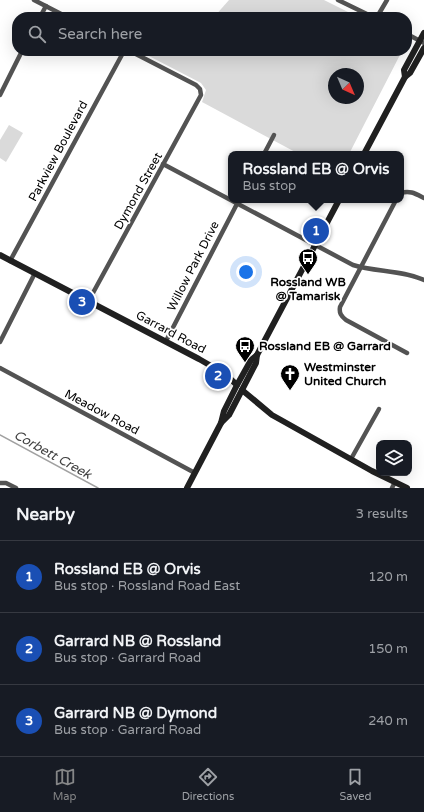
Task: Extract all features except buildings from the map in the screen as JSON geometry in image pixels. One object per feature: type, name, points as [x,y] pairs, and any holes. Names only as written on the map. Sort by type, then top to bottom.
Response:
[{"type":"main road","points":[[405,77],[404,70],[422,42],[424,33]]},
{"type":"main road","points":[[366,151],[405,77],[410,73],[424,48]]},
{"type":"main road","points":[[187,488],[222,423],[229,415],[256,363],[257,355],[337,203]]},
{"type":"main road","name":"Garrard Road","points":[[0,255],[88,302],[166,341],[220,371],[237,385]]},
{"type":"main road","points":[[222,423],[224,411],[237,385],[251,360],[257,355]]},
{"type":"main road","name":"Garrard Road","points":[[242,390],[272,415],[407,488]]},
{"type":"street","points":[[34,0],[57,12]]},
{"type":"street","points":[[338,0],[363,12]]},
{"type":"street","points":[[381,12],[387,0]]},
{"type":"street","points":[[43,12],[46,6]]},
{"type":"street","points":[[412,37],[422,42]]},
{"type":"street","points":[[0,95],[20,56]]},
{"type":"street","name":"Parkview Boulevard","points":[[10,261],[121,56]]},
{"type":"street","name":"Dymond Street","points":[[88,302],[201,95],[200,89],[192,82],[139,56]]},
{"type":"street","points":[[266,151],[274,135]]},
{"type":"street","points":[[163,164],[228,197]]},
{"type":"street","points":[[404,192],[414,193],[424,198]]},
{"type":"street","name":"Willow Park Drive","points":[[166,341],[237,203]]},
{"type":"street","points":[[240,203],[315,246],[353,265],[414,276],[424,280]]},
{"type":"street","points":[[394,203],[360,267],[340,307],[339,312],[346,320],[407,353]]},
{"type":"street","points":[[0,342],[34,273]]},
{"type":"street","name":"Meadow Road","points":[[0,368],[195,473]]},
{"type":"street","name":"Garrard Road","points":[[237,385],[242,390]]},
{"type":"street","points":[[351,459],[379,409]]},
{"type":"street","points":[[392,488],[395,482]]},
{"type":"street","points":[[0,483],[6,483],[16,488]]},
{"type":"shaded area","points":[[229,0],[324,0],[348,12],[218,12]]},
{"type":"shaded area","points":[[149,56],[399,56],[351,151],[293,151],[202,102],[206,90],[201,83]]},
{"type":"shaded area","points":[[9,125],[23,133],[6,162],[0,158],[0,140]]},
{"type":"waterway","name":"Corbett Creek","points":[[0,435],[98,488]]},
{"type":"place","name":"Rossland EB @ Orvis","points":[[316,231]]},
{"type":"place","name":"Rossland WB @ Tamarisk","points":[[308,275]]},
{"type":"place","name":"Garrard NB @ Dymond","points":[[82,302]]},
{"type":"place","name":"Rossland EB @ Garrard","points":[[245,363]]},
{"type":"place","name":"Garrard NB @ Rossland","points":[[218,376]]},
{"type":"place","name":"Westminster United Church","points":[[290,391]]}]
